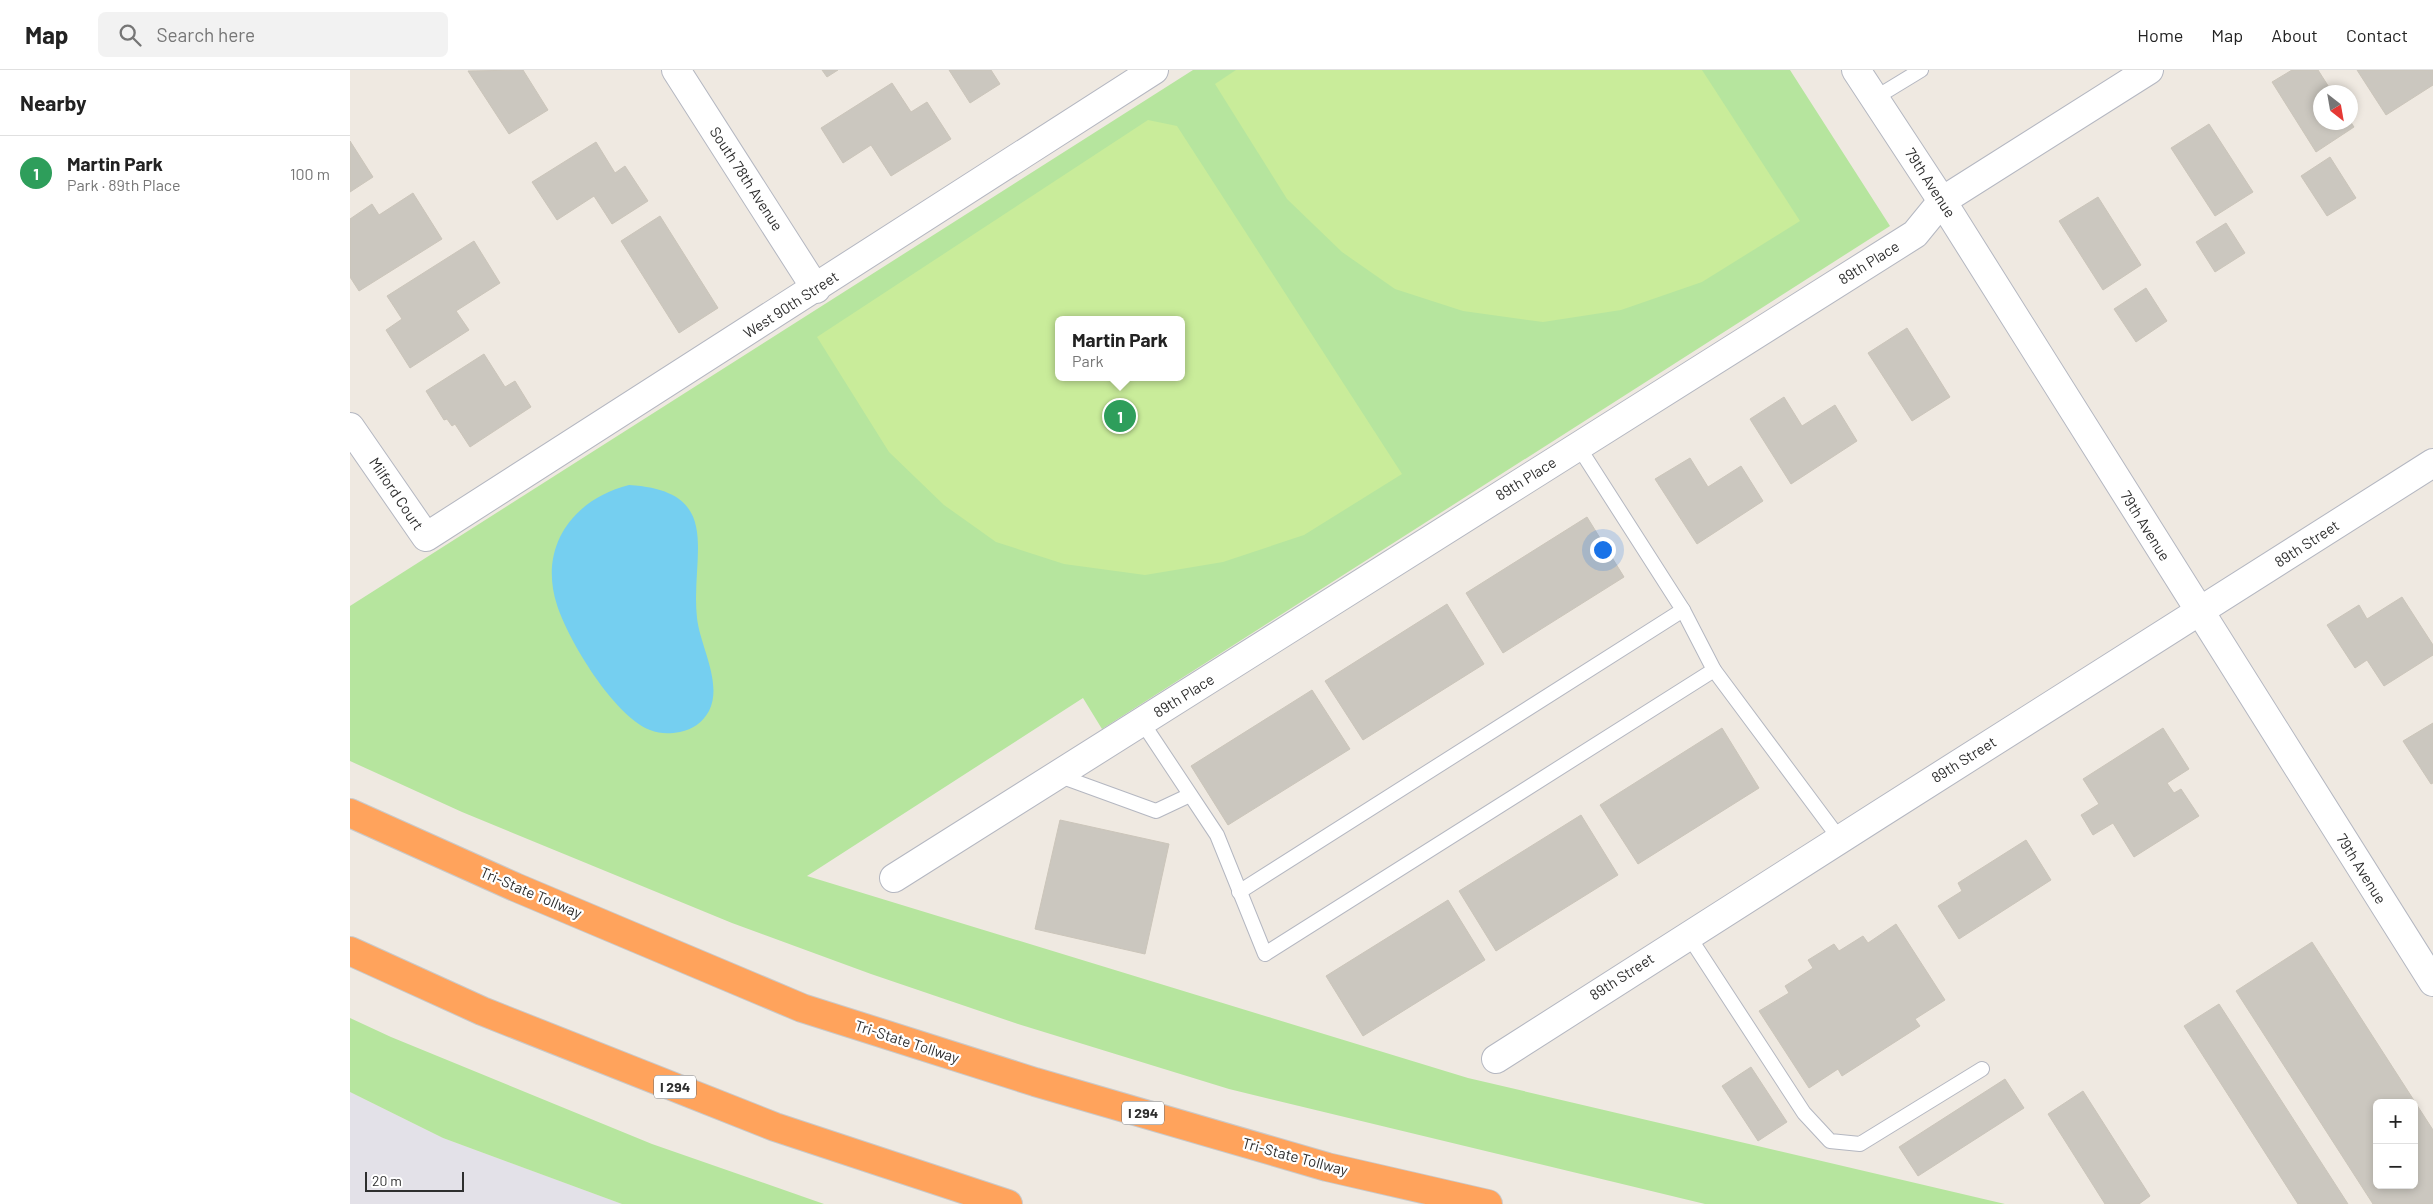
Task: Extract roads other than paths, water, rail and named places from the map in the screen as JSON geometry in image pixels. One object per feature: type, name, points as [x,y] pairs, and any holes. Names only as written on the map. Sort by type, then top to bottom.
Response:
[{"type":"highway","name":"Tri-State Tollway","points":[[350,812],[515,887],[802,1008],[1035,1082],[1328,1167],[1488,1204]]},
{"type":"highway","name":"I 294","points":[[350,951],[482,1011],[766,1123],[1008,1204]]},
{"type":"street","name":"South 78th Avenue","points":[[676,70],[816,289]]},
{"type":"street","name":"West 90th Street","points":[[426,537],[816,289],[1154,70]]},
{"type":"street","name":"79th Avenue","points":[[1856,70],[1942,201],[2199,613],[2433,982]]},
{"type":"street","name":"89th Place","points":[[894,878],[1915,234],[1942,201],[2149,70]]},
{"type":"street","name":"Milford Court","points":[[350,427],[426,537]]},
{"type":"street","name":"89th Street","points":[[1496,1059],[1839,838],[2199,613],[2433,463]]},
{"type":"lane","points":[[1875,98],[1921,70]]},
{"type":"lane","points":[[1578,446],[1683,610],[1714,670],[1839,838]]},
{"type":"lane","points":[[1239,892],[1683,610]]},
{"type":"lane","points":[[1142,722],[1217,836],[1265,954],[1714,670]]},
{"type":"lane","points":[[1057,775],[1156,811],[1190,795]]},
{"type":"lane","points":[[1688,935],[1804,1113],[1830,1141],[1860,1144],[1982,1069]]},
{"type":"water","points":[[629,485],[659,490],[680,499],[691,513],[697,530],[697,618],[712,677],[713,700],[709,711],[700,722],[680,732],[665,733],[650,730],[636,722],[608,694],[571,637],[557,605],[552,584],[552,564],[557,545],[565,528],[591,502],[609,492]]},
{"type":"place","name":"Martin Park","points":[[1120,416]]}]
